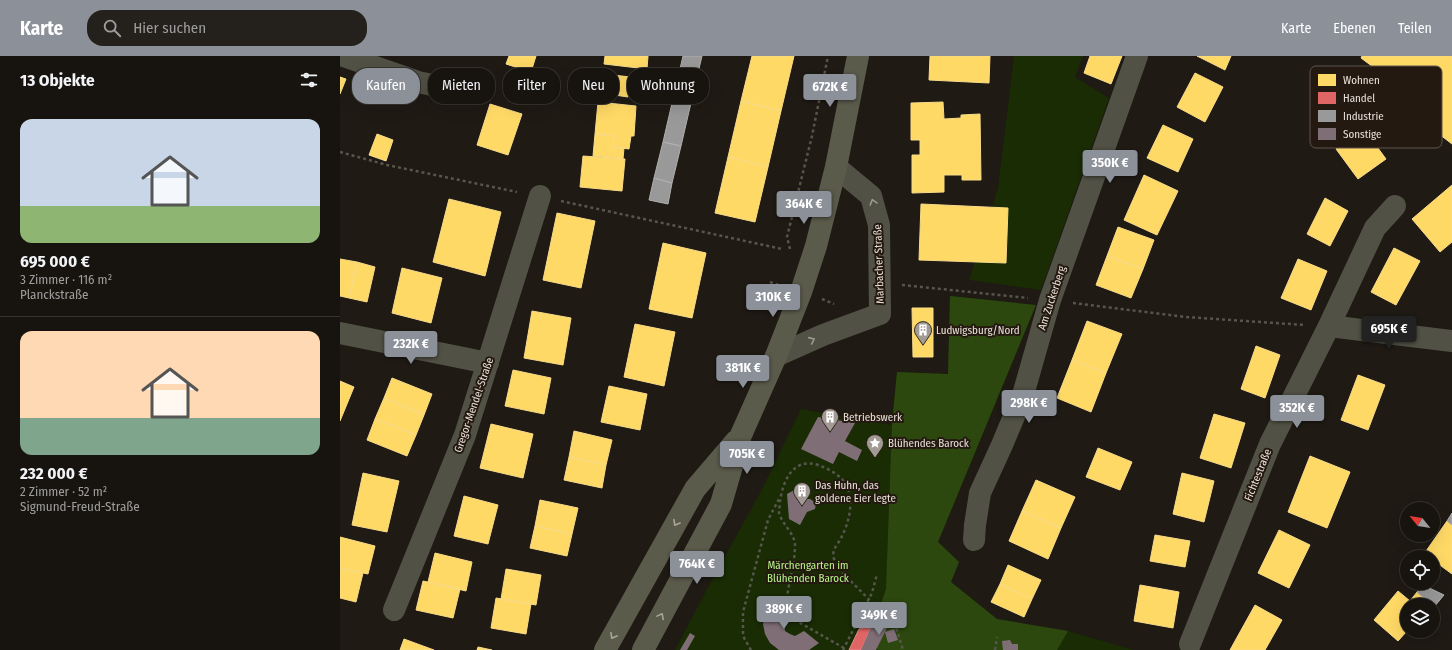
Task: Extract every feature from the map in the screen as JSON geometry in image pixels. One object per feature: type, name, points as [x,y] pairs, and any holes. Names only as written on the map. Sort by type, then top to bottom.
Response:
[{"type":"main road","points":[[643,650],[721,504],[741,435],[776,356],[803,285],[816,246],[836,167],[858,56]]},
{"type":"main road","points":[[605,650],[695,489],[741,435]]},
{"type":"street","points":[[344,56],[428,84]]},
{"type":"street","name":"Am Zuckerberg","points":[[974,540],[980,493],[1002,446],[1023,395],[1050,300],[1137,56]]},
{"type":"street","name":"Marbacher Straße","points":[[776,356],[823,335],[880,314],[879,225],[871,196],[836,167]]},
{"type":"street","name":"Gregor-Mendel-Straße","points":[[394,610],[465,435],[540,196]]},
{"type":"street","name":"Fichtestraße","points":[[1190,644],[1270,444],[1329,326],[1375,228],[1395,206]]},
{"type":"street","points":[[1329,326],[1452,341]]},
{"type":"street","points":[[340,333],[488,363]]},
{"type":"path","points":[[787,237],[812,136],[828,56]]},
{"type":"path","points":[[340,152],[387,165],[540,196],[782,249]]},
{"type":"path","points":[[880,283],[1050,300],[1186,317],[1329,326]]},
{"type":"path","points":[[877,574],[872,593],[862,612],[844,649],[795,620],[788,596],[795,543],[782,523],[779,511],[785,480],[791,471],[798,466],[815,464],[836,473],[843,480],[847,487],[849,496],[849,516],[847,526],[834,550],[834,559],[837,567],[857,587],[882,613],[896,627],[904,650]]},
{"type":"path","points":[[751,650],[743,636],[743,612],[768,520],[781,495]]},
{"type":"path","points":[[862,612],[880,623]]},
{"type":"path","points":[[995,650],[997,637]]},
{"type":"green space","points":[[1014,56],[1083,56],[1075,77],[1109,98],[1041,290],[969,280],[998,188]]},
{"type":"green space","name":"Blühendes Barock","points":[[950,296],[1036,305],[938,542],[959,562],[951,582],[997,619],[1068,631],[1134,650],[675,650],[761,491],[801,409],[891,425],[897,372],[948,374]]},
{"type":"green space","points":[[950,296],[1036,305],[938,542],[959,562],[951,582],[997,619],[1068,631],[1057,650],[878,650],[872,638],[875,614],[881,604],[886,589],[892,425],[897,372],[948,374]]},
{"type":"building: Wohnen","points":[[509,56],[536,56],[532,68],[518,68],[506,64]]},
{"type":"building: Wohnen","points":[[605,56],[648,56],[647,68],[604,64]]},
{"type":"building: Wohnen","points":[[752,56],[794,56],[781,111],[741,101]]},
{"type":"building: Wohnen","points":[[930,56],[990,56],[989,83],[929,80]]},
{"type":"building: Wohnen","points":[[1090,56],[1122,56],[1111,84],[1084,73]]},
{"type":"building: Wohnen","points":[[1197,56],[1231,56],[1225,70]]},
{"type":"building: Wohnen","points":[[1362,56],[1452,56],[1452,144],[1442,136],[1442,66],[1372,66],[1361,58]]},
{"type":"building: Wohnen","points":[[1195,73],[1223,87],[1205,122],[1177,107]]},
{"type":"building: Wohnen","points":[[619,76],[627,77],[627,97],[619,96]]},
{"type":"building: Wohnen","points":[[340,77],[346,79],[340,94]]},
{"type":"building: Wohnen","points":[[741,101],[781,111],[768,167],[728,157]]},
{"type":"building: Wohnen","points":[[943,102],[944,119],[961,118],[961,115],[980,114],[981,180],[962,180],[962,175],[944,175],[944,192],[912,193],[912,155],[920,155],[920,140],[911,140],[911,103]]},
{"type":"building: Wohnen","points":[[490,104],[522,114],[508,155],[477,145]]},
{"type":"building: Wohnen","points":[[598,104],[636,106],[634,136],[631,136],[629,149],[613,147],[614,136],[595,134]]},
{"type":"building: Wohnen","points":[[1163,125],[1193,139],[1178,172],[1147,158]]},
{"type":"building: Wohnen","points":[[377,134],[393,140],[386,161],[369,155]]},
{"type":"building: Wohnen","points":[[595,134],[614,136],[613,147],[624,148],[623,159],[593,156]]},
{"type":"building: Wohnen","points":[[1378,148],[1386,159],[1358,179],[1336,149]]},
{"type":"building: Wohnen","points":[[583,156],[625,159],[622,191],[580,187]]},
{"type":"building: Wohnen","points":[[728,157],[768,167],[755,222],[715,213]]},
{"type":"building: Wohnen","points":[[1144,175],[1178,191],[1157,235],[1124,220]]},
{"type":"building: Wohnen","points":[[1452,185],[1452,242],[1440,252],[1412,219]]},
{"type":"building: Wohnen","points":[[1325,198],[1348,211],[1330,246],[1307,234]]},
{"type":"building: Wohnen","points":[[449,199],[501,212],[485,276],[433,262]]},
{"type":"building: Wohnen","points":[[921,204],[1008,208],[1006,263],[919,260]]},
{"type":"building: Wohnen","points":[[557,213],[595,221],[581,288],[543,280]]},
{"type":"building: Wohnen","points":[[1118,227],[1154,240],[1143,269],[1107,256]]},
{"type":"building: Wohnen","points":[[663,243],[706,253],[692,318],[649,309]]},
{"type":"building: Wohnen","points":[[1394,248],[1420,261],[1396,305],[1371,292]]},
{"type":"building: Wohnen","points":[[1107,256],[1143,269],[1131,298],[1096,285]]},
{"type":"building: Wohnen","points":[[340,259],[357,262],[349,298],[340,296]]},
{"type":"building: Wohnen","points":[[1298,259],[1327,271],[1311,310],[1281,298]]},
{"type":"building: Wohnen","points":[[357,262],[375,267],[367,302],[349,298]]},
{"type":"building: Wohnen","points":[[402,268],[442,278],[431,323],[392,313]]},
{"type":"building: Wohnen","name":"Ludwigsburg/Nord","points":[[912,308],[933,308],[933,357],[913,357]]},
{"type":"building: Wohnen","points":[[532,311],[571,318],[563,365],[524,358]]},
{"type":"building: Wohnen","points":[[1087,321],[1122,334],[1106,373],[1072,360]]},
{"type":"building: Wohnen","points":[[635,324],[675,332],[664,386],[624,377]]},
{"type":"building: Wohnen","points":[[1256,346],[1280,355],[1265,398],[1241,389]]},
{"type":"building: Wohnen","points":[[1072,360],[1106,373],[1091,412],[1057,398]]},
{"type":"building: Wohnen","points":[[513,370],[551,378],[544,414],[505,406]]},
{"type":"building: Wohnen","points":[[1358,375],[1385,385],[1368,430],[1341,420]]},
{"type":"building: Wohnen","points":[[392,378],[432,394],[424,415],[384,398]]},
{"type":"building: Wohnen","points":[[340,381],[354,387],[340,421]]},
{"type":"building: Wohnen","points":[[609,386],[647,394],[640,430],[601,422]]},
{"type":"building: Wohnen","points":[[384,398],[424,415],[416,435],[375,419]]},
{"type":"building: Wohnen","points":[[1214,414],[1245,423],[1231,468],[1200,458]]},
{"type":"building: Wohnen","points":[[375,419],[416,435],[407,456],[367,440]]},
{"type":"building: Wohnen","points":[[491,424],[533,434],[523,478],[480,468]]},
{"type":"building: Wohnen","points":[[574,431],[612,440],[606,465],[569,457]]},
{"type":"building: Wohnen","points":[[1098,448],[1132,462],[1120,490],[1086,477]]},
{"type":"building: Wohnen","points":[[1310,456],[1350,472],[1327,528],[1288,512]]},
{"type":"building: Wohnen","points":[[569,457],[606,465],[602,488],[564,480]]},
{"type":"building: Wohnen","points":[[363,473],[399,481],[387,532],[352,525]]},
{"type":"building: Wohnen","points":[[1182,473],[1214,481],[1204,522],[1173,514]]},
{"type":"building: Wohnen","points":[[1036,480],[1075,497],[1061,528],[1022,511]]},
{"type":"building: Wohnen","points":[[464,496],[498,505],[488,544],[454,536]]},
{"type":"building: Wohnen","points":[[540,500],[578,508],[572,534],[535,526]]},
{"type":"building: Wohnen","points":[[1022,511],[1061,528],[1048,559],[1009,541]]},
{"type":"building: Wohnen","points":[[1447,521],[1452,525],[1452,574],[1440,565],[1440,550],[1427,550],[1432,542],[1440,542],[1440,531]]},
{"type":"building: Wohnen","points":[[535,526],[572,534],[567,556],[530,548]]},
{"type":"building: Wohnen","points":[[1279,530],[1310,545],[1289,588],[1258,573]]},
{"type":"building: Wohnen","points":[[1155,535],[1190,541],[1185,567],[1150,561]]},
{"type":"building: Wohnen","points":[[340,537],[375,546],[368,574],[340,568]]},
{"type":"building: Wohnen","points":[[435,553],[472,562],[466,591],[428,582]]},
{"type":"building: Wohnen","points":[[1008,565],[1041,580],[1032,599],[1000,584]]},
{"type":"building: Wohnen","points":[[340,568],[363,573],[356,602],[340,598]]},
{"type":"building: Wohnen","points":[[506,569],[541,575],[536,605],[501,599]]},
{"type":"building: Wohnen","points":[[423,581],[460,589],[453,618],[416,610]]},
{"type":"building: Wohnen","points":[[1000,584],[1032,599],[1024,617],[991,602]]},
{"type":"building: Wohnen","points":[[1140,585],[1179,592],[1173,628],[1134,621]]},
{"type":"building: Wohnen","points":[[1398,591],[1406,598],[1400,598],[1401,638],[1398,641],[1374,620]]},
{"type":"building: Wohnen","points":[[1417,592],[1424,598],[1412,598]]},
{"type":"building: Wohnen","points":[[496,598],[531,604],[526,634],[491,628]]},
{"type":"building: Wohnen","points":[[1255,605],[1282,620],[1265,650],[1230,650]]},
{"type":"building: Wohnen","points":[[404,639],[434,650],[400,650]]},
{"type":"building: Wohnen","points":[[478,647],[492,650],[477,650]]},
{"type":"building: Handel","points":[[872,625],[861,650],[849,650],[859,629]]},
{"type":"building: Industrie","points":[[683,56],[702,56],[699,68],[680,68]]},
{"type":"building: Industrie","points":[[672,104],[691,104],[681,146],[663,142]]},
{"type":"building: Industrie","points":[[663,142],[681,146],[672,183],[654,178]]},
{"type":"building: Industrie","points":[[654,178],[672,183],[668,204],[649,200]]},
{"type":"building: Industrie","points":[[1452,513],[1452,525],[1447,521]]},
{"type":"building: Industrie","points":[[1419,590],[1434,590],[1444,595],[1440,600],[1440,598],[1424,598],[1417,592]]},
{"type":"building: Sonstige","name":"Betriebswerk","points":[[818,417],[855,423],[845,441],[862,450],[857,461],[839,452],[833,464],[801,449]]},
{"type":"building: Sonstige","name":"Das Huhn, das goldene Eier legte","points":[[798,488],[806,499],[810,499],[816,503],[815,509],[807,512],[800,525],[789,519],[787,494]]},
{"type":"building: Sonstige","points":[[778,596],[788,612],[783,620],[785,631],[795,636],[804,631],[819,643],[809,650],[779,650],[770,643],[765,634],[763,624],[765,613],[771,602]]},
{"type":"building: Sonstige","points":[[890,620],[876,650],[861,650],[872,625]]},
{"type":"building: Sonstige","points":[[894,629],[898,640],[888,643],[885,632]]},
{"type":"building: Sonstige","points":[[690,633],[695,636],[687,650],[680,650]]},
{"type":"building: Sonstige","points":[[1010,640],[1012,644],[1018,644],[1018,650],[1003,650],[1002,641]]},
{"type":"place","name":"Ludwigsburg/Nord","points":[[923,345]]},
{"type":"place","name":"Betriebswerk","points":[[830,432]]},
{"type":"place","name":"Blühendes Barock","points":[[875,458]]},
{"type":"place","name":"Das Huhn, das goldene Eier legte","points":[[802,506]]},
{"type":"park label","name":"Märchengarten im Blühenden Barock","points":[[808,571]]}]
